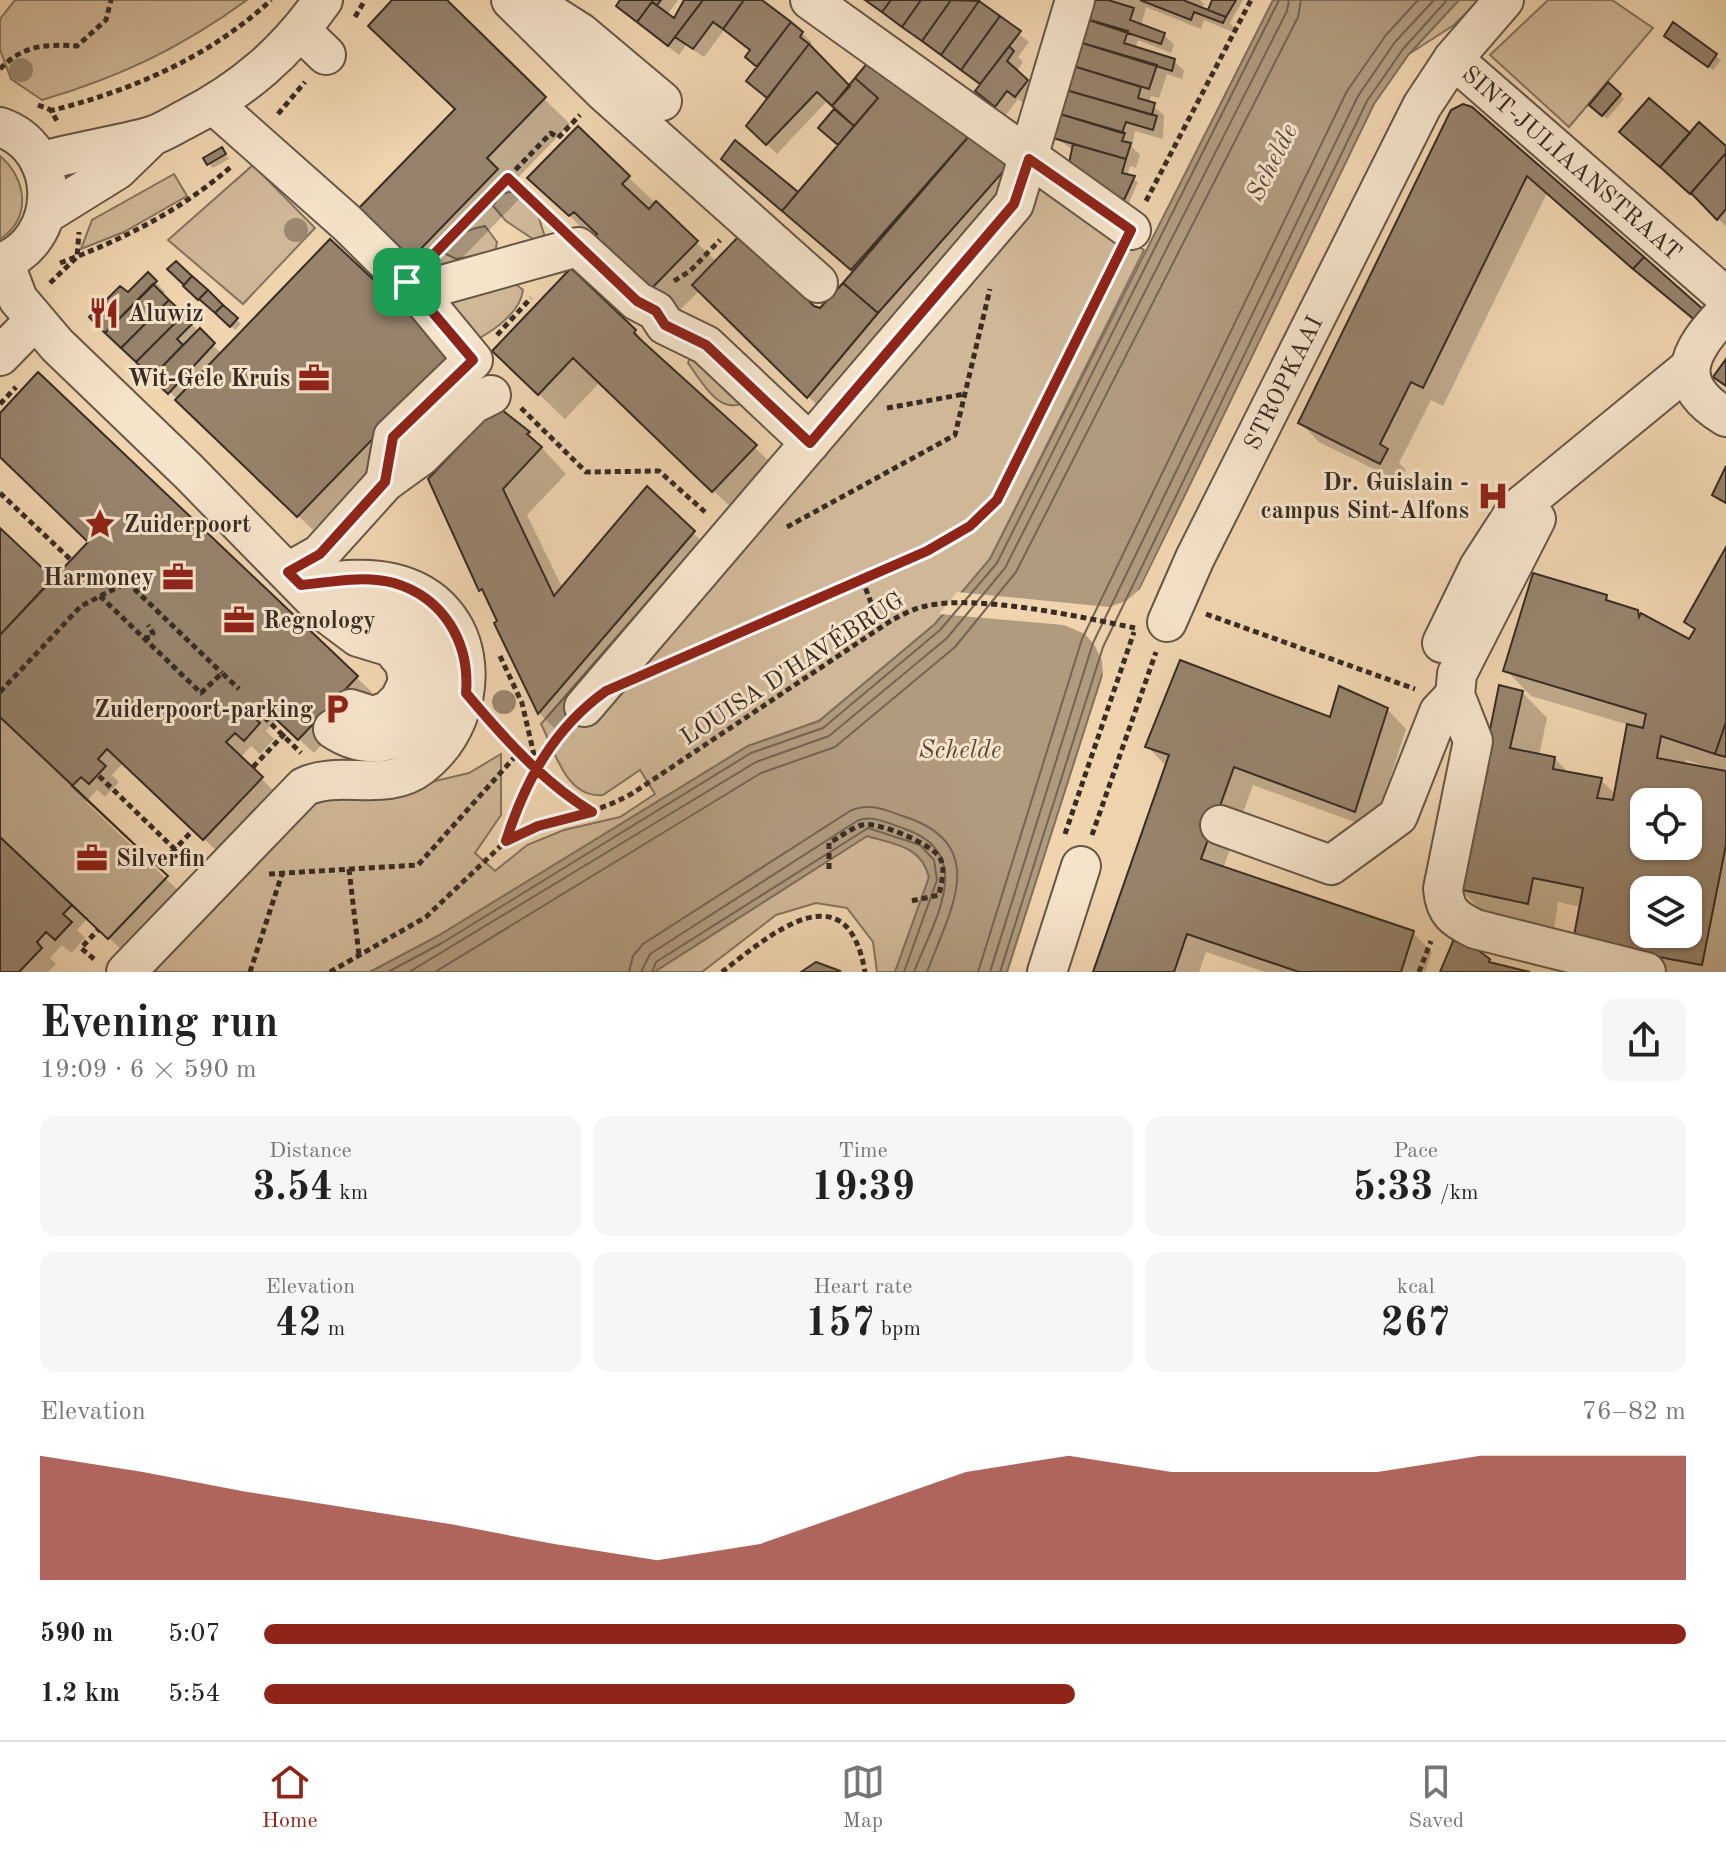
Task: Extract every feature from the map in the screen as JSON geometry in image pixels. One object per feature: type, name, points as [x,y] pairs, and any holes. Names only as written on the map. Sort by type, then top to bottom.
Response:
[{"type":"street","points":[[40,162],[87,148],[151,137],[214,105],[262,72],[314,43],[323,0]]},
{"type":"street","points":[[511,0],[603,91],[818,283]]},
{"type":"street","points":[[528,0],[581,33],[662,101]]},
{"type":"street","points":[[810,0],[1131,230]]},
{"type":"street","points":[[584,707],[1014,204],[1075,0]]},
{"type":"street","name":"STROPKAAI","points":[[1159,617],[1422,106],[1453,59],[1504,0]]},
{"type":"street","name":"SINT-JULIAANSTRAAT","points":[[1453,59],[1726,297]]},
{"type":"street","points":[[214,105],[256,142],[317,184],[412,287],[473,360],[393,437],[385,482]]},
{"type":"street","points":[[4,128],[27,143],[40,162],[49,196],[46,214],[30,243],[2,263],[18,299],[34,321],[347,630],[391,647],[405,664],[408,682],[400,699],[388,711],[342,719],[352,742],[375,744],[398,738],[415,727],[429,711],[436,690],[437,670],[419,631],[404,619],[366,606],[338,581]]},
{"type":"street","points":[[46,214],[117,170],[151,137]]},
{"type":"street","points":[[412,287],[578,247],[637,301],[656,311],[665,325],[706,345],[821,430]]},
{"type":"street","points":[[1726,312],[1695,350],[1689,368],[1692,388],[1706,405],[1726,417]]},
{"type":"street","points":[[0,356],[34,321]]},
{"type":"street","points":[[1442,643],[1479,567],[1522,505],[1689,368]]},
{"type":"street","points":[[294,579],[385,482],[421,456],[473,404],[505,400]]},
{"type":"street","points":[[1220,825],[1331,865],[1398,816],[1439,712],[1452,698],[1457,674],[1536,519],[1522,505]]},
{"type":"street","points":[[113,969],[211,884],[304,787],[320,779],[365,783],[394,779],[418,769],[442,748],[458,721],[466,693],[468,669],[461,642],[447,619],[424,598],[395,583],[294,579]]},
{"type":"street","points":[[1452,698],[1473,741],[1443,889],[1444,906],[1456,920],[1475,929],[1646,972]]},
{"type":"street","points":[[1047,972],[1073,852]]},
{"type":"path","points":[[0,69],[15,53],[42,44],[77,46],[106,20],[111,0]]},
{"type":"path","points":[[4,128],[40,112],[118,92],[156,75],[226,36],[271,0]]},
{"type":"path","points":[[663,666],[927,551],[970,526],[997,500],[1131,230],[1251,0]]},
{"type":"path","points":[[52,266],[122,239],[188,202],[256,142],[314,43]]},
{"type":"path","points":[[412,287],[551,133],[558,138],[603,91]]},
{"type":"path","points":[[508,178],[578,247]]},
{"type":"path","points":[[656,311],[660,295],[671,283],[690,271],[742,218]]},
{"type":"path","points":[[778,531],[955,435],[991,287]]},
{"type":"path","points":[[473,360],[536,292]]},
{"type":"path","points":[[821,430],[965,394]]},
{"type":"path","points":[[505,400],[586,472],[659,471],[729,535]]},
{"type":"path","points":[[0,493],[71,560]]},
{"type":"path","points":[[862,579],[875,613]]},
{"type":"path","points":[[0,692],[81,606],[128,582],[239,689]]},
{"type":"path","points":[[100,596],[201,693],[222,673]]},
{"type":"path","name":"LOUISA D'HAVÉBRUG","points":[[506,841],[538,826],[592,812],[633,793],[892,620],[924,606],[952,602],[1066,614],[1159,617],[1452,698]]},
{"type":"path","points":[[1073,852],[1126,728],[1159,617]]},
{"type":"path","points":[[1073,852],[1159,617]]},
{"type":"path","points":[[143,637],[152,637],[148,625]]},
{"type":"path","points":[[466,693],[537,769],[570,799],[592,812]]},
{"type":"path","points":[[330,972],[426,917],[506,841],[526,784],[562,731],[584,707]]},
{"type":"path","points":[[253,767],[288,730]]},
{"type":"path","points":[[257,875],[418,865],[521,750]]},
{"type":"path","points":[[99,776],[211,884]]},
{"type":"path","points":[[829,869],[829,843],[863,825],[883,827],[930,847],[941,859],[943,873],[939,895],[911,901]]},
{"type":"path","points":[[158,867],[193,830]]},
{"type":"path","points":[[349,869],[359,956]]},
{"type":"path","points":[[250,972],[282,874]]},
{"type":"path","points":[[722,972],[782,926],[817,915],[841,919],[853,932],[860,946],[865,972]]},
{"type":"path","points":[[98,930],[81,948],[113,969]]},
{"type":"shaded area","points":[[15,0],[247,0],[174,47],[124,71],[42,100],[11,79],[0,50],[0,19]]},
{"type":"shaded area","points":[[1459,0],[1479,0],[1454,25],[1409,54]]},
{"type":"shaded area","points":[[1548,0],[1612,0],[1653,28],[1569,127],[1490,55]]},
{"type":"shaded area","points":[[0,156],[16,176],[22,198],[17,220],[0,239]]},
{"type":"shaded area","points":[[253,165],[315,228],[243,304],[168,240]]},
{"type":"shaded area","points":[[1015,165],[1144,250],[990,559],[935,624],[819,721],[748,746],[438,936],[370,972],[142,972],[319,793],[407,792],[469,773],[501,754],[501,815],[475,853],[495,871],[527,845],[564,830],[620,817],[655,794],[640,770],[603,795],[580,789],[563,771],[541,724],[994,204]]},
{"type":"shaded area","points":[[174,174],[187,196],[124,232],[81,249],[92,220]]},
{"type":"shaded area","points":[[514,191],[538,215],[545,237],[539,243],[506,221],[493,206],[501,194]]},
{"type":"shaded area","points":[[485,226],[497,242],[495,252],[456,259],[442,252],[460,234]]},
{"type":"shaded area","points":[[513,282],[523,290],[518,305],[500,325],[478,339],[442,295]]},
{"type":"shaded area","points":[[691,354],[747,401],[728,405],[713,396],[688,363]]},
{"type":"shaded area","points":[[867,836],[906,848],[920,859],[929,878],[895,972],[877,972],[873,942],[847,908],[816,903],[776,915],[702,972],[654,972]]},
{"type":"water","name":"Schelde","points":[[1273,0],[1459,0],[1409,54],[1374,104],[1110,650],[1007,972],[895,972],[929,877],[920,859],[906,848],[867,836],[654,972],[370,972],[438,936],[748,746],[819,721],[935,624],[990,559]]},
{"type":"pier","points":[[1367,129],[1114,651],[1103,684],[1102,661],[1095,646],[1085,634],[1064,625],[939,614],[957,592],[1109,607],[1126,601],[1140,589]]},
{"type":"building","points":[[392,0],[447,0],[546,97],[487,158],[498,169],[410,260],[358,209],[455,109],[368,26]]},
{"type":"building","points":[[620,0],[661,0],[657,5],[652,2],[637,22],[616,6]]},
{"type":"building","points":[[684,0],[703,0],[668,46],[637,22],[652,2],[674,18]]},
{"type":"building","points":[[703,0],[744,0],[723,29],[713,22],[693,49],[675,37]]},
{"type":"building","points":[[744,0],[762,0],[791,22],[757,67],[745,57],[750,50],[723,29]]},
{"type":"building","points":[[865,0],[891,0],[882,12]]},
{"type":"building","points":[[891,0],[921,0],[902,27],[882,12]]},
{"type":"building","points":[[921,0],[951,0],[922,41],[902,27]]},
{"type":"building","points":[[951,0],[979,1],[941,55],[922,41]]},
{"type":"building","points":[[1091,0],[1108,0],[1134,8],[1130,20],[1165,33],[1161,44],[1086,19]]},
{"type":"building","points":[[1140,0],[1183,0],[1226,17],[1223,23],[1194,12],[1191,20]]},
{"type":"building","points":[[1212,0],[1236,0],[1226,17],[1208,10]]},
{"type":"building","points":[[979,1],[1000,16],[961,70],[941,55]]},
{"type":"building","points":[[1000,16],[1021,31],[980,84],[961,70]]},
{"type":"building","points":[[1086,19],[1128,31],[1124,43],[1175,59],[1172,71],[1079,42]]},
{"type":"building","points":[[791,22],[803,32],[800,37],[809,44],[767,98],[746,81]]},
{"type":"building","points":[[1673,22],[1717,54],[1708,67],[1664,36]]},
{"type":"building","points":[[1079,42],[1157,65],[1149,89],[1073,66]]},
{"type":"building","points":[[809,44],[850,86],[832,106],[817,92],[766,145],[746,126]]},
{"type":"building","points":[[1009,46],[1014,51],[1007,61],[1028,80],[1015,97],[1007,91],[995,107],[975,91]]},
{"type":"building","points":[[869,61],[969,136],[851,270],[782,211],[878,98],[855,78]]},
{"type":"building","points":[[1073,66],[1141,87],[1138,98],[1155,103],[1152,115],[1066,90]]},
{"type":"building","points":[[855,78],[878,98],[854,126],[832,106]]},
{"type":"building","points":[[1608,82],[1621,94],[1602,116],[1589,105]]},
{"type":"building","points":[[1066,90],[1157,116],[1153,130],[1126,122],[1122,133],[1060,114]]},
{"type":"building","points":[[1649,98],[1690,133],[1660,167],[1619,132]]},
{"type":"building","points":[[1463,104],[1472,107],[1644,257],[1633,269],[1527,176],[1423,388],[1411,382],[1380,444],[1388,449],[1380,464],[1298,423],[1451,110]]},
{"type":"building","points":[[834,109],[854,126],[838,145],[818,128]]},
{"type":"building","points":[[1060,114],[1125,133],[1122,141],[1131,143],[1126,159],[1053,138]]},
{"type":"building","points":[[1699,122],[1726,146],[1726,153],[1690,194],[1660,167]]},
{"type":"building","points":[[578,126],[630,176],[622,184],[649,209],[656,201],[698,241],[648,292],[591,240],[597,234],[574,212],[569,216],[527,178]]},
{"type":"building","points":[[969,136],[1009,165],[878,313],[843,283]]},
{"type":"building","points":[[735,140],[798,192],[782,211],[721,159]]},
{"type":"building","points":[[1073,144],[1126,159],[1122,173],[1135,176],[1124,200],[1068,168]]},
{"type":"building","points":[[222,147],[226,154],[207,165],[203,158]]},
{"type":"building","points":[[1726,153],[1726,209],[1717,220],[1691,193]]},
{"type":"building","points":[[741,234],[814,306],[820,308],[843,283],[878,313],[807,398],[692,285]]},
{"type":"building","name":"Wit-Gele Kruis","points":[[330,239],[454,355],[297,517],[175,400]]},
{"type":"building","points":[[1644,257],[1705,311],[1696,321],[1633,269]]},
{"type":"building","points":[[176,261],[192,276],[184,285],[167,269]]},
{"type":"building","points":[[571,268],[636,330],[634,333],[641,340],[757,445],[712,492],[573,358],[538,395],[492,351]]},
{"type":"building","points":[[148,272],[157,281],[105,333],[89,317],[120,286],[128,292]]},
{"type":"building","points":[[192,276],[208,290],[198,300],[183,286]]},
{"type":"building","points":[[153,284],[169,300],[121,348],[105,333]]},
{"type":"building","points":[[208,290],[223,305],[215,313],[199,299]]},
{"type":"building","points":[[169,300],[184,314],[136,362],[121,348]]},
{"type":"building","points":[[223,305],[238,318],[230,327],[215,313]]},
{"type":"building","points":[[184,314],[193,323],[177,339],[183,345],[151,378],[136,362]]},
{"type":"building","points":[[200,328],[215,343],[168,394],[151,378]]},
{"type":"building","points":[[1726,359],[1726,386],[1713,377]]},
{"type":"building","name":"Zuiderpoort","points":[[38,372],[358,676],[298,740],[261,705],[252,715],[260,723],[244,741],[235,733],[226,742],[263,777],[203,840],[107,749],[98,759],[106,766],[89,784],[81,777],[72,786],[168,876],[108,939],[72,905],[63,914],[72,922],[55,940],[46,932],[37,942],[42,948],[19,972],[0,972],[0,635],[88,542],[0,457],[0,413]]},
{"type":"building","points":[[497,406],[530,432],[527,434],[542,447],[503,489],[554,596],[647,486],[695,531],[538,714],[428,479]]},
{"type":"building","points":[[1726,466],[1726,503],[1712,495]]},
{"type":"building","points":[[0,528],[53,578],[0,635]]},
{"type":"building","points":[[1726,547],[1726,722],[1715,754],[1661,736],[1657,758],[1726,771],[1726,845],[1702,965],[1573,941],[1583,888],[1533,878],[1528,904],[1458,889],[1499,685],[1523,691],[1510,748],[1555,757],[1553,769],[1602,778],[1597,798],[1613,800],[1627,724],[1643,728],[1646,714],[1503,671],[1533,573],[1607,595],[1606,600],[1638,610],[1639,617],[1641,613],[1689,639],[1695,629],[1684,622]]},
{"type":"building","points":[[1180,660],[1330,717],[1339,686],[1388,708],[1355,812],[1234,767],[1201,859],[1414,931],[1401,972],[1299,972],[1187,934],[1174,972],[1093,972],[1169,755],[1145,747]]},
{"type":"building","points":[[0,717],[168,876],[108,939],[0,837]]},
{"type":"building","points":[[1726,722],[1726,757],[1715,754]]},
{"type":"building","points":[[1456,934],[1490,959],[1489,962],[1530,972],[1440,972]]},
{"type":"building","points":[[816,962],[840,971],[801,972]]},
{"type":"place","name":"Aluwiz","points":[[104,313]]},
{"type":"place","name":"Wit-Gele Kruis","points":[[314,378]]},
{"type":"place","name":"Dr. Guislain - campus Sint-Alfons","points":[[1493,496]]},
{"type":"place","name":"Zuiderpoort","points":[[100,524]]},
{"type":"place","name":"Harmoney","points":[[178,577]]},
{"type":"place","name":"Regnology","points":[[239,620]]},
{"type":"place","name":"Zuiderpoort-parking","points":[[337,709]]},
{"type":"place","name":"Silverfin","points":[[92,858]]},
{"type":"route","points":[[407,282],[473,360],[393,437],[385,482],[320,554],[288,572],[301,585],[366,579],[395,583],[424,598],[447,619],[461,642],[468,669],[466,693],[537,769],[570,799],[592,812],[538,826],[506,841],[526,784],[537,769],[562,731],[584,707],[606,691],[927,551],[970,526],[997,500],[1131,230],[1029,159],[1014,204],[810,443],[706,345],[665,325],[656,311],[637,301],[508,178],[407,282]]}]
